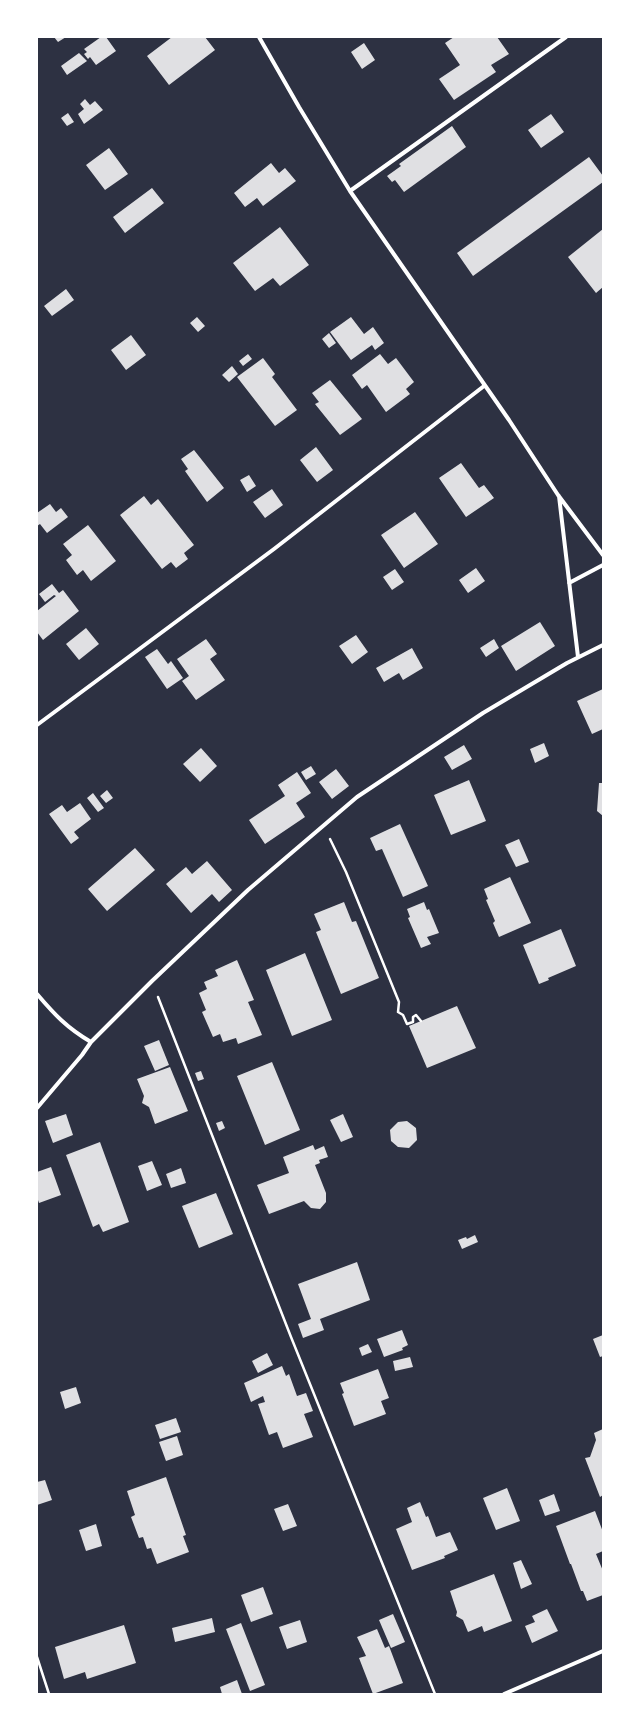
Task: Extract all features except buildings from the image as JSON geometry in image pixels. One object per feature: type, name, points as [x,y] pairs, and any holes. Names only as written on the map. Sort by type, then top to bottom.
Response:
[{"type":"street","points":[[260,37],[299,107],[350,191],[558,495],[603,555]]},
{"type":"street","points":[[350,191],[566,37]]},
{"type":"street","points":[[37,725],[274,549],[484,386]]},
{"type":"street","points":[[558,495],[578,657]]},
{"type":"street","points":[[569,583],[603,565]]},
{"type":"street","points":[[37,1108],[82,1055],[91,1042],[152,981],[248,890],[357,797],[483,713],[578,657],[603,645]]},
{"type":"street","points":[[37,994],[72,1031],[91,1042]]},
{"type":"street","points":[[504,1694],[603,1651]]},
{"type":"path","points":[[323,826],[346,872],[400,1002],[398,1012],[403,1015],[407,1024],[413,1022],[413,1017],[416,1016],[421,1021]]},
{"type":"path","points":[[152,981],[291,1337],[435,1694]]},
{"type":"path","points":[[37,1657],[49,1694]]}]
